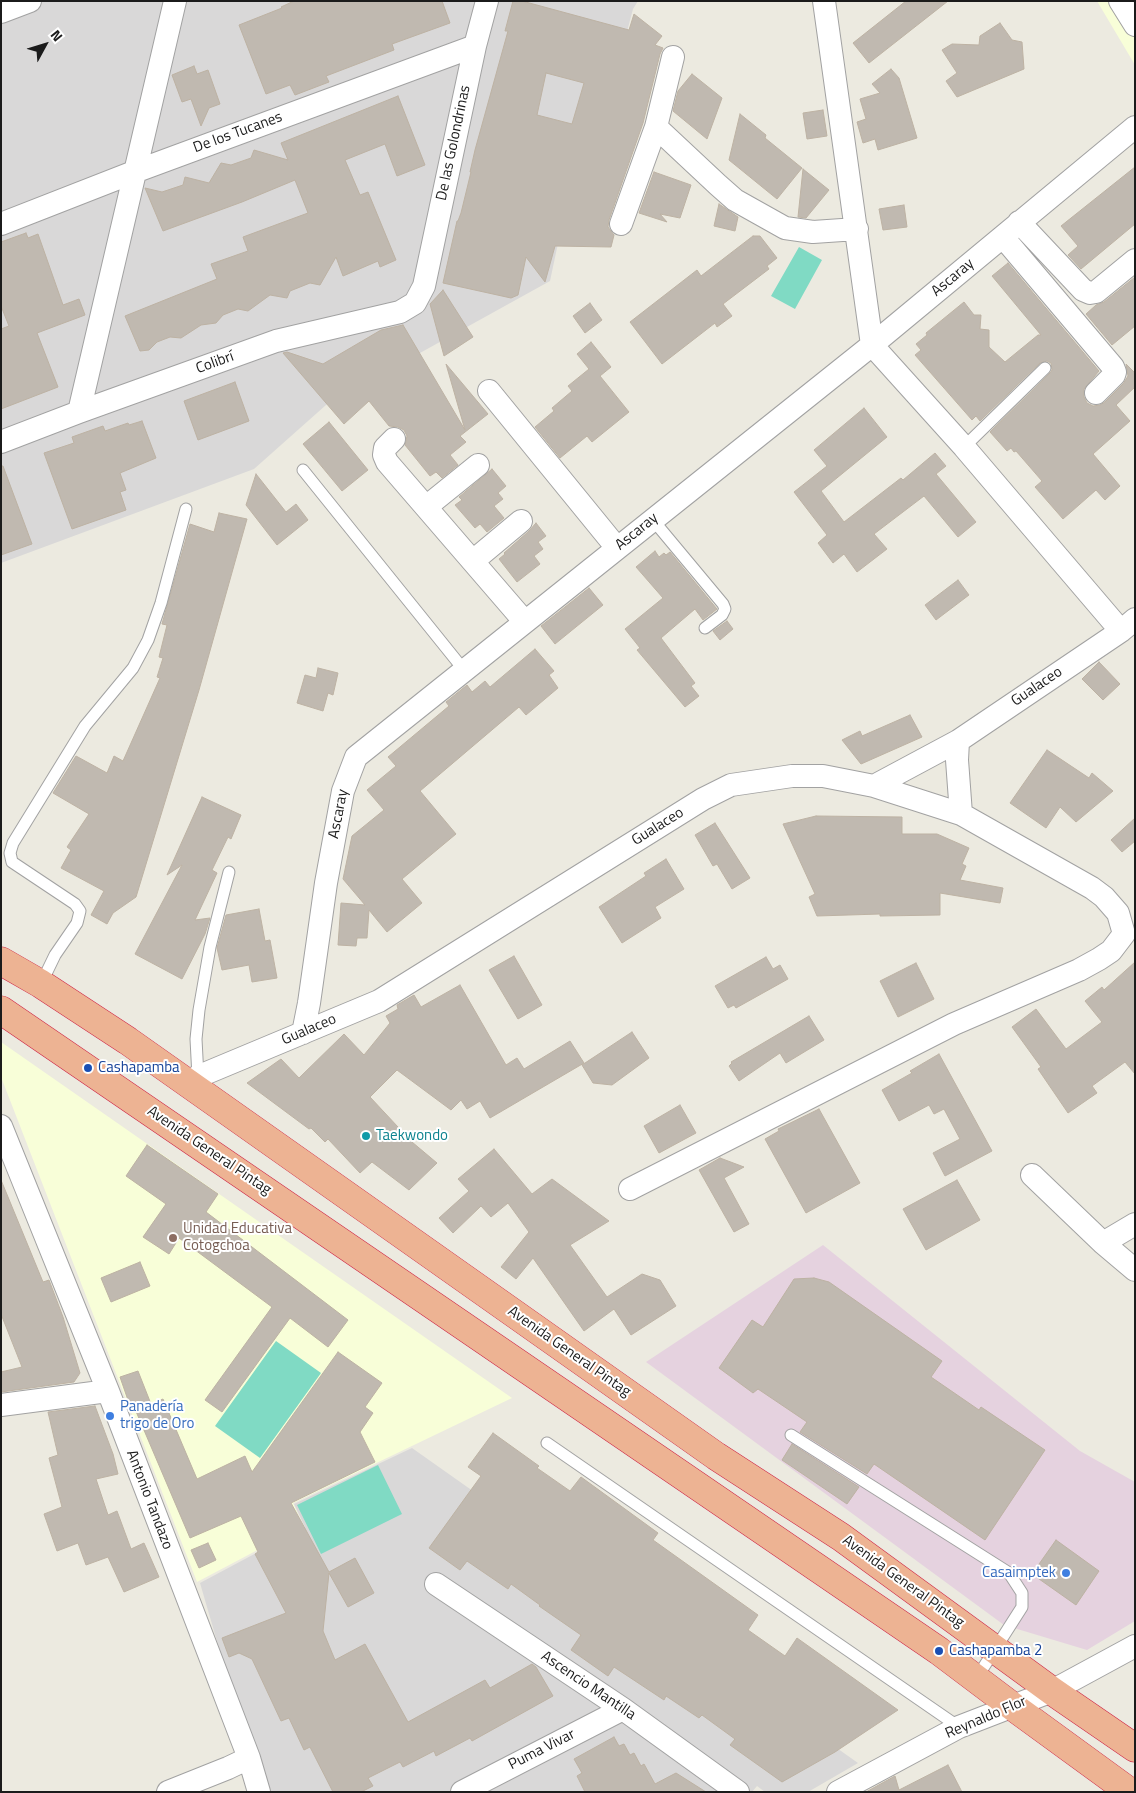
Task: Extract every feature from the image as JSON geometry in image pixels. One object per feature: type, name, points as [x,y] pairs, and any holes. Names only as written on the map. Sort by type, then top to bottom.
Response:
[{"type":"highway","name":"Avenida General Pintag","points":[[1,961],[41,984],[128,1041],[191,1079],[716,1456],[841,1537],[1052,1691],[1135,1748]]},
{"type":"highway","name":"Avenida General Pintag","points":[[1,1010],[939,1651],[1130,1792]]},
{"type":"street","points":[[1,12],[30,1]]},
{"type":"street","points":[[79,412],[175,1]]},
{"type":"street","name":"De las Golondrinas","points":[[424,286],[475,46],[487,1]]},
{"type":"street","points":[[824,1],[872,345],[1128,625]]},
{"type":"street","points":[[1120,1],[1135,25]]},
{"type":"street","name":"De los Tucanes","points":[[1,224],[134,172],[475,46]]},
{"type":"street","points":[[621,224],[656,127],[674,57]]},
{"type":"street","points":[[656,127],[735,200],[785,228],[814,232],[857,229]]},
{"type":"street","name":"Ascaray","points":[[303,1033],[326,883],[343,790],[356,757],[872,345],[1135,127]]},
{"type":"street","points":[[1011,229],[1083,290],[1090,293],[1096,292],[1135,260]]},
{"type":"street","points":[[1011,229],[1113,367],[1114,375],[1096,393]]},
{"type":"street","name":"Colibrí","points":[[1,442],[276,341],[400,312],[415,302],[424,286]]},
{"type":"street","points":[[489,391],[617,548]]},
{"type":"street","points":[[394,439],[385,448],[384,455],[387,462],[525,622]]},
{"type":"street","points":[[426,507],[478,465]]},
{"type":"street","points":[[473,562],[521,522]]},
{"type":"street","name":"Gualaceo","points":[[191,1079],[380,1001],[695,804],[731,785],[792,776],[823,776],[874,786],[958,741],[1128,625]]},
{"type":"street","points":[[958,741],[956,760],[961,814]]},
{"type":"street","points":[[630,1189],[954,1024],[1079,970],[1111,950],[1129,930],[1104,897],[1092,888],[961,814],[874,786]]},
{"type":"street","name":"Antonio Tandazo","points":[[1,1126],[108,1391],[249,1758],[259,1792]]},
{"type":"street","points":[[1032,1174],[1103,1243],[1135,1270]]},
{"type":"street","points":[[1103,1243],[1135,1224]]},
{"type":"street","points":[[1,1404],[108,1391]]},
{"type":"street","name":"Ascencio Mantilla","points":[[436,1584],[623,1709],[738,1792]]},
{"type":"street","name":"Reynaldo Flor","points":[[838,1792],[959,1727],[1052,1691],[1135,1646]]},
{"type":"street","name":"Puma Vivar","points":[[462,1792],[623,1709]]},
{"type":"street","points":[[168,1792],[249,1758]]},
{"type":"lane","points":[[964,447],[1045,368]]},
{"type":"lane","points":[[302,470],[464,670]]},
{"type":"lane","points":[[41,984],[55,955],[77,923],[80,911],[75,904],[12,862],[10,852],[13,843],[86,726],[133,668],[148,640],[161,603],[186,509]]},
{"type":"lane","points":[[653,520],[724,604],[725,609],[722,615],[705,628]]},
{"type":"lane","points":[[191,1079],[198,1010],[210,947],[229,872]]},
{"type":"lane","points":[[791,1436],[1009,1573],[1022,1593],[1022,1607],[976,1679]]},
{"type":"lane","points":[[547,1443],[959,1727]]},
{"type":"shaded area","points":[[1,1],[638,1],[633,9],[613,84],[557,248],[550,281],[326,405],[254,469],[1,563]]},
{"type":"shaded area","points":[[1097,1],[1135,1],[1135,65]]},
{"type":"shaded area","points":[[799,247],[822,260],[795,309],[771,296]]},
{"type":"shaded area","name":"Unidad Educativa Cotogchoa","points":[[1,1042],[512,1398],[293,1503],[303,1526],[197,1582],[1,1077]]},
{"type":"shaded area","points":[[823,1245],[1080,1451],[1135,1482],[1135,1621],[1087,1650],[1004,1625],[646,1362]]},
{"type":"shaded area","points":[[276,1341],[321,1373],[260,1458],[215,1426]]},
{"type":"shaded area","points":[[412,1448],[858,1763],[808,1792],[765,1792],[757,1786],[752,1792],[261,1792],[200,1583],[305,1527],[294,1504]]},
{"type":"shaded area","points":[[378,1465],[402,1514],[321,1554],[297,1505]]},
{"type":"building","points":[[294,1],[442,1],[450,23],[392,44],[394,50],[326,76],[329,82],[295,95],[290,85],[266,94],[239,25],[282,8]]},
{"type":"building","points":[[513,1],[522,1],[629,30],[634,14],[662,36],[655,45],[663,48],[643,123],[609,220],[608,227],[614,235],[611,247],[555,246],[545,282],[526,257],[518,295],[511,298],[443,283],[475,150],[508,31],[505,31]],"holes":[[[546,73],[584,83],[572,124],[537,115]]]},
{"type":"building","points":[[906,1],[948,1],[869,63],[853,43]]},
{"type":"building","points":[[1000,23],[1012,40],[1022,42],[1024,69],[957,97],[946,81],[957,73],[942,50],[952,44],[979,45],[980,36]]},
{"type":"building","points":[[194,66],[197,74],[208,70],[220,104],[209,108],[201,126],[191,99],[182,102],[172,75]]},
{"type":"building","points":[[891,69],[899,78],[917,138],[878,150],[875,139],[863,143],[857,122],[866,119],[860,99],[880,93],[872,84]]},
{"type":"building","points":[[692,74],[722,98],[707,139],[673,111],[678,91]]},
{"type":"building","points":[[398,96],[425,165],[397,176],[385,144],[345,160],[360,195],[368,192],[396,260],[380,267],[378,261],[343,276],[336,257],[320,285],[310,283],[290,291],[287,298],[270,295],[248,311],[238,309],[223,315],[216,323],[201,325],[181,338],[170,337],[157,342],[149,350],[140,351],[125,316],[217,279],[211,264],[248,251],[243,237],[308,213],[295,180],[163,231],[145,188],[162,192],[183,185],[185,177],[209,183],[221,163],[231,165],[251,158],[254,150],[288,160],[281,143]]},
{"type":"building","points":[[823,110],[827,136],[807,139],[803,113]]},
{"type":"building","points":[[740,114],[766,135],[765,138],[802,168],[777,199],[729,160]]},
{"type":"building","points":[[1135,167],[1135,224],[1081,269],[1068,255],[1078,246],[1061,226]]},
{"type":"building","points":[[803,169],[829,190],[806,218],[798,217]]},
{"type":"building","points":[[654,172],[691,185],[680,218],[660,214],[667,222],[639,213]]},
{"type":"building","points":[[719,204],[738,217],[735,231],[714,226]]},
{"type":"building","points":[[904,205],[907,227],[883,230],[879,209]]},
{"type":"building","points":[[26,233],[28,238],[38,234],[63,305],[79,299],[85,315],[37,333],[58,387],[1,409],[1,329],[9,326],[1,306],[1,242]]},
{"type":"building","points":[[753,236],[760,236],[777,258],[767,266],[769,269],[723,304],[732,316],[717,327],[715,323],[662,364],[630,322],[697,270],[701,276]]},
{"type":"building","points":[[1008,263],[1099,371],[1084,389],[1084,397],[1087,403],[1093,406],[1100,405],[1123,384],[1128,376],[1126,364],[1135,373],[1135,387],[1116,405],[1130,421],[1093,454],[1120,486],[1105,500],[1096,490],[1063,519],[1035,487],[1042,481],[1016,451],[1014,452],[1011,448],[1007,451],[990,432],[1050,373],[1052,370],[1051,363],[1047,361],[1040,363],[980,421],[976,416],[972,420],[915,355],[921,350],[916,344],[927,335],[926,333],[964,302],[974,315],[981,315],[980,329],[989,330],[989,347],[1005,362],[1038,335],[1041,335],[992,276]]},
{"type":"building","points":[[1135,277],[1135,326],[1112,345],[1086,314]]},
{"type":"building","points":[[443,290],[473,337],[444,356],[430,304]]},
{"type":"building","points":[[590,303],[602,320],[585,333],[573,316]]},
{"type":"building","points":[[403,325],[465,430],[446,364],[488,414],[460,436],[466,442],[450,455],[458,465],[442,478],[436,472],[430,476],[405,445],[407,436],[404,430],[389,426],[369,401],[344,424],[283,353],[287,352],[323,364],[381,330]]},
{"type":"building","points":[[591,342],[611,367],[600,376],[629,412],[592,442],[587,436],[560,458],[535,427],[554,411],[552,408],[572,391],[568,386],[589,369],[577,354]]},
{"type":"building","points":[[235,382],[249,421],[198,440],[184,401]]},
{"type":"building","points":[[864,408],[887,437],[821,491],[844,522],[901,478],[903,480],[935,453],[946,466],[936,474],[976,522],[958,537],[924,496],[874,534],[887,549],[857,572],[844,554],[833,563],[818,543],[827,535],[794,492],[827,466],[814,450]]},
{"type":"building","points":[[142,421],[156,458],[120,473],[126,490],[120,492],[126,510],[72,529],[44,453],[74,443],[72,437],[103,426],[105,431],[128,423],[129,425]]},
{"type":"building","points":[[329,422],[368,470],[342,491],[303,444]]},
{"type":"building","points":[[1,466],[3,466],[32,544],[1,555]]},
{"type":"building","points":[[492,469],[506,486],[498,493],[503,499],[494,506],[504,518],[487,532],[480,524],[475,528],[455,505],[462,500],[459,497]]},
{"type":"building","points":[[256,474],[286,512],[296,504],[308,520],[277,545],[246,505]]},
{"type":"building","points":[[219,513],[247,519],[199,690],[136,897],[113,913],[107,924],[91,915],[104,891],[61,868],[71,850],[67,847],[89,814],[53,793],[76,756],[107,773],[114,756],[123,761],[160,678],[157,677],[163,658],[159,657],[167,625],[162,624],[190,524],[214,532]]},
{"type":"building","points":[[536,523],[546,536],[538,542],[543,549],[534,556],[540,564],[517,582],[499,559]]},
{"type":"building","points":[[655,551],[659,557],[664,553],[666,555],[670,552],[717,609],[703,620],[695,609],[661,638],[695,683],[691,686],[699,696],[685,707],[637,650],[640,648],[625,629],[663,598],[636,567]]},
{"type":"building","points":[[958,580],[969,595],[936,620],[925,605]]},
{"type":"building","points":[[589,588],[603,605],[555,644],[541,626]]},
{"type":"building","points":[[727,621],[733,629],[720,640],[713,631]]},
{"type":"building","points":[[535,649],[554,671],[549,675],[558,688],[526,715],[519,707],[420,791],[456,834],[402,879],[422,903],[387,932],[369,910],[367,938],[357,938],[356,946],[338,945],[341,903],[365,905],[343,879],[352,836],[384,810],[367,790],[396,766],[388,757],[449,706],[446,702],[467,685],[472,692],[485,681],[490,687]]},
{"type":"building","points":[[1099,662],[1120,684],[1103,700],[1082,679]]},
{"type":"building","points":[[318,668],[338,673],[333,695],[328,693],[323,711],[297,703],[305,675],[316,678]]},
{"type":"building","points":[[910,715],[922,737],[861,764],[842,740],[860,731],[862,736]]},
{"type":"building","points":[[1047,750],[1089,778],[1092,773],[1113,791],[1076,822],[1060,807],[1046,828],[1010,803]]},
{"type":"building","points":[[202,797],[241,815],[231,839],[228,837],[212,870],[217,873],[195,920],[210,918],[205,934],[182,979],[135,954],[182,865],[167,875]]},
{"type":"building","points":[[816,816],[902,817],[902,834],[937,834],[969,848],[962,864],[966,866],[960,880],[1003,888],[1000,903],[940,893],[940,915],[817,916],[809,897],[815,894],[783,824]]},
{"type":"building","points":[[1135,818],[1135,841],[1122,852],[1111,840]]},
{"type":"building","points":[[715,823],[750,878],[732,889],[717,864],[713,866],[695,835]]},
{"type":"building","points":[[666,859],[684,889],[655,907],[661,918],[622,943],[599,907],[646,876],[644,873]]},
{"type":"building","points":[[259,909],[265,941],[270,940],[277,978],[252,982],[249,965],[222,970],[217,948],[226,915]]},
{"type":"building","points":[[514,956],[542,1005],[518,1019],[489,970]]},
{"type":"building","points":[[766,957],[773,969],[780,965],[788,979],[736,1008],[734,1005],[728,1008],[715,986]]},
{"type":"building","points":[[1135,962],[1135,1074],[1125,1062],[1092,1086],[1097,1093],[1068,1113],[1038,1069],[1041,1067],[1012,1027],[1036,1009],[1066,1049],[1102,1022],[1085,1001],[1102,987],[1104,990]]},
{"type":"building","points":[[916,963],[934,999],[898,1017],[880,981]]},
{"type":"building","points":[[460,985],[506,1065],[517,1058],[524,1069],[570,1041],[584,1063],[490,1118],[480,1101],[467,1109],[461,1100],[451,1110],[397,1070],[370,1097],[412,1142],[437,1163],[409,1190],[372,1162],[360,1173],[328,1139],[325,1142],[311,1128],[309,1129],[247,1083],[281,1059],[299,1078],[344,1034],[364,1055],[390,1023],[386,1016],[398,1009],[397,1005],[414,995],[421,1007]]},
{"type":"building","points":[[809,1016],[824,1040],[786,1063],[780,1053],[739,1081],[729,1066],[731,1062]]},
{"type":"building","points":[[632,1032],[649,1058],[612,1085],[593,1083],[582,1065]]},
{"type":"building","points":[[939,1054],[992,1151],[945,1176],[933,1153],[960,1139],[944,1109],[934,1114],[929,1105],[899,1121],[882,1090],[912,1073],[910,1071]]},
{"type":"building","points":[[680,1105],[696,1133],[659,1153],[644,1126]]},
{"type":"building","points":[[819,1109],[860,1183],[806,1213],[765,1139],[779,1131],[778,1129]]},
{"type":"building","points":[[147,1145],[218,1194],[206,1212],[348,1320],[328,1347],[290,1318],[222,1412],[205,1400],[272,1307],[179,1238],[169,1254],[143,1237],[166,1204],[126,1176]]},
{"type":"building","points":[[494,1149],[532,1194],[552,1179],[609,1221],[570,1245],[607,1297],[642,1274],[660,1280],[676,1306],[631,1335],[614,1309],[584,1331],[533,1258],[516,1279],[501,1267],[529,1232],[508,1203],[491,1217],[481,1206],[453,1233],[439,1218],[469,1191],[458,1179]]},
{"type":"building","points":[[720,1158],[744,1167],[724,1178],[749,1224],[734,1232],[699,1170]]},
{"type":"building","points":[[1,1180],[43,1282],[49,1280],[63,1317],[80,1373],[74,1382],[1,1392],[1,1372],[22,1367],[1,1314]]},
{"type":"building","points":[[957,1180],[980,1220],[926,1250],[903,1209]]},
{"type":"building","points":[[140,1262],[150,1286],[111,1302],[101,1278]]},
{"type":"building","points":[[814,1278],[829,1282],[942,1361],[931,1377],[979,1410],[981,1407],[1045,1450],[985,1540],[874,1464],[867,1474],[800,1432],[807,1422],[758,1389],[753,1393],[719,1368],[752,1320],[763,1327],[794,1279]]},
{"type":"building","points":[[338,1352],[382,1383],[365,1407],[373,1413],[360,1432],[375,1462],[291,1503],[329,1572],[355,1558],[374,1593],[348,1607],[329,1573],[323,1631],[335,1660],[365,1644],[408,1722],[485,1680],[490,1688],[532,1664],[536,1667],[553,1696],[472,1741],[470,1738],[436,1756],[434,1751],[403,1767],[400,1762],[368,1778],[373,1786],[361,1792],[333,1792],[310,1747],[304,1750],[289,1718],[281,1721],[252,1659],[239,1653],[229,1657],[222,1638],[286,1613],[255,1554],[258,1552],[241,1516],[190,1538],[132,1402],[129,1403],[120,1377],[138,1371],[151,1404],[163,1399],[197,1479],[245,1456],[252,1472]]},
{"type":"building","points":[[95,1406],[113,1454],[118,1474],[96,1479],[108,1515],[117,1511],[131,1549],[144,1543],[159,1577],[124,1592],[108,1557],[86,1565],[78,1543],[57,1551],[44,1514],[62,1507],[49,1458],[58,1455],[48,1412]]},
{"type":"building","points":[[493,1433],[570,1491],[581,1477],[658,1533],[653,1540],[758,1615],[748,1630],[785,1656],[797,1638],[898,1710],[835,1752],[782,1782],[730,1745],[735,1739],[702,1715],[699,1718],[666,1696],[664,1700],[614,1667],[608,1676],[571,1650],[581,1635],[511,1584],[508,1589],[467,1561],[460,1570],[429,1548],[481,1476],[468,1467]]},
{"type":"building","points":[[792,1444],[859,1487],[847,1504],[782,1460]]},
{"type":"building","name":"Casaimptek","points":[[1056,1540],[1099,1571],[1076,1605],[1032,1574]]},
{"type":"building","points":[[208,1543],[216,1560],[199,1568],[191,1550]]},
{"type":"building","points":[[614,1737],[619,1746],[624,1744],[630,1755],[634,1753],[641,1766],[644,1764],[655,1784],[676,1773],[706,1792],[585,1792],[577,1776],[582,1773],[574,1759]]},
{"type":"building","points":[[948,1765],[962,1792],[866,1792],[895,1776],[899,1790]]},
{"type":"place","name":"Cashapamba","points":[[88,1068]]},
{"type":"place","name":"Taekwondo","points":[[366,1136]]},
{"type":"place","name":"Unidad Educativa Cotogchoa","points":[[173,1238]]},
{"type":"place","name":"Panadería trigo de Oro","points":[[110,1416]]},
{"type":"place","name":"Casaimptek","points":[[1066,1573]]},
{"type":"place","name":"Cashapamba 2","points":[[939,1651]]}]
